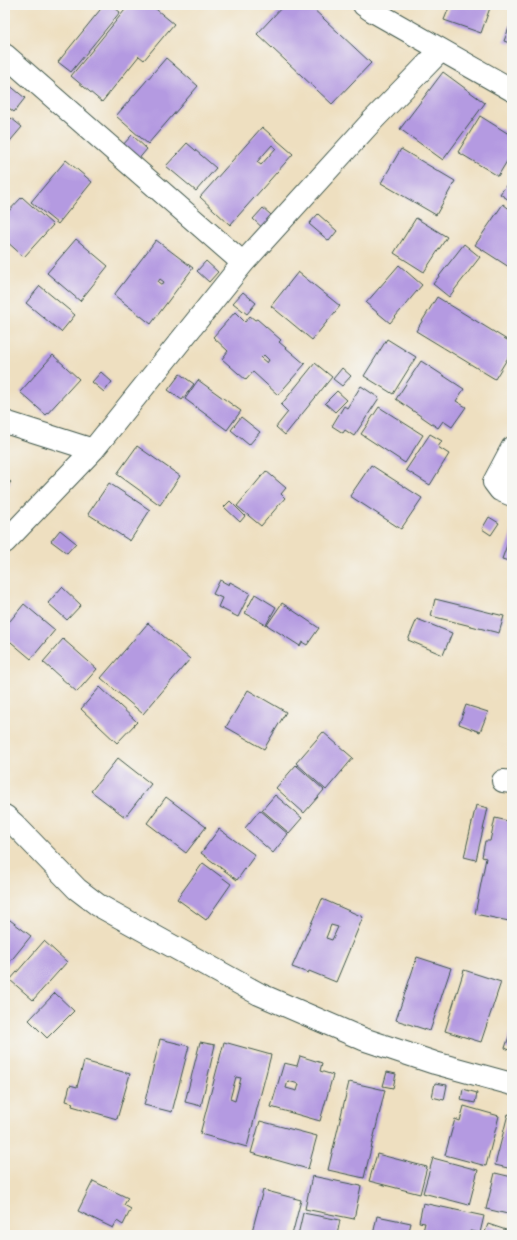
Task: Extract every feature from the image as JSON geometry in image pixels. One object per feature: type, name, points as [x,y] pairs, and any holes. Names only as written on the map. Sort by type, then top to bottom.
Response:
[{"type":"street","points":[[364,5],[512,90]]},
{"type":"street","points":[[5,542],[93,450],[243,263],[374,120],[441,50]]},
{"type":"street","points":[[5,55],[243,263]]},
{"type":"street","points":[[5,422],[93,450]]},
{"type":"street","points":[[512,448],[494,482],[500,490],[512,495]]},
{"type":"street","points":[[5,816],[20,829],[77,889],[98,905],[259,994],[363,1039],[435,1063],[512,1084]]},
{"type":"building","points":[[104,5],[111,5],[120,12],[71,72],[58,62]]},
{"type":"building","points":[[129,5],[151,5],[174,24],[144,60],[139,56],[102,102],[71,76]]},
{"type":"building","points":[[284,5],[309,5],[371,63],[332,104],[257,34]]},
{"type":"building","points":[[450,5],[491,5],[481,33],[444,20]]},
{"type":"building","points":[[512,20],[512,44],[504,41]]},
{"type":"building","points":[[166,58],[198,86],[148,144],[116,116]]},
{"type":"building","points":[[443,72],[485,103],[443,160],[400,129]]},
{"type":"building","points":[[8,84],[25,98],[14,112],[5,105],[5,88]]},
{"type":"building","points":[[480,116],[512,136],[512,153],[498,176],[458,152]]},
{"type":"building","points":[[11,118],[22,127],[5,147],[5,126]]},
{"type":"building","points":[[262,127],[293,154],[230,225],[200,197]],"holes":[[[272,145],[276,148],[261,165],[257,162]]]},
{"type":"building","points":[[132,135],[147,149],[137,161],[121,147]]},
{"type":"building","points":[[187,143],[216,168],[196,191],[166,166]]},
{"type":"building","points":[[401,149],[455,181],[436,215],[381,183]]},
{"type":"building","points":[[66,160],[92,182],[58,224],[31,202]]},
{"type":"building","points":[[512,177],[512,202],[500,194]]},
{"type":"building","points":[[22,197],[53,225],[24,257],[5,240],[5,215]]},
{"type":"building","points":[[503,204],[512,211],[512,269],[475,245]]},
{"type":"building","points":[[263,208],[277,220],[267,232],[253,219]]},
{"type":"building","points":[[318,214],[337,231],[329,241],[309,224]]},
{"type":"building","points":[[416,218],[447,237],[424,272],[394,253]]},
{"type":"building","points":[[76,239],[108,266],[80,301],[47,273]]},
{"type":"building","points":[[156,240],[193,268],[151,324],[114,295]],"holes":[[[160,279],[164,282],[162,285],[158,282]]]},
{"type":"building","points":[[464,244],[480,257],[449,297],[433,284]]},
{"type":"building","points":[[206,261],[218,272],[209,282],[197,271]]},
{"type":"building","points":[[399,265],[422,285],[390,323],[366,303]]},
{"type":"building","points":[[298,272],[340,306],[312,340],[271,306]]},
{"type":"building","points":[[40,286],[75,315],[61,332],[26,303]]},
{"type":"building","points":[[243,292],[256,303],[247,314],[233,303]]},
{"type":"building","points":[[437,297],[512,343],[512,351],[495,379],[416,331]]},
{"type":"building","points":[[235,312],[245,322],[250,316],[255,320],[257,319],[281,340],[279,342],[305,364],[278,395],[253,372],[246,380],[222,359],[228,351],[213,337]],"holes":[[[264,355],[269,360],[267,363],[261,358]]]},
{"type":"building","points":[[387,339],[416,357],[393,394],[364,376]]},
{"type":"building","points":[[53,355],[79,379],[46,415],[20,392]]},
{"type":"building","points":[[421,361],[464,389],[456,401],[466,407],[452,427],[443,421],[438,428],[396,399]]},
{"type":"building","points":[[315,363],[332,377],[285,435],[276,427],[288,412],[281,405]]},
{"type":"building","points":[[342,368],[351,376],[342,386],[333,379]]},
{"type":"building","points":[[101,372],[112,382],[104,392],[92,382]]},
{"type":"building","points":[[180,374],[194,384],[182,400],[168,390]]},
{"type":"building","points":[[198,380],[241,411],[227,430],[185,399]]},
{"type":"building","points":[[361,386],[379,398],[354,436],[345,430],[343,433],[332,426],[344,406],[347,408]]},
{"type":"building","points":[[337,391],[347,400],[335,412],[325,403]]},
{"type":"building","points":[[379,407],[423,435],[405,463],[361,434]]},
{"type":"building","points":[[241,417],[260,432],[249,445],[231,430]]},
{"type":"building","points":[[430,434],[442,441],[438,447],[449,454],[430,485],[406,470]]},
{"type":"building","points":[[137,446],[180,476],[160,505],[117,474]]},
{"type":"building","points":[[371,465],[422,498],[401,529],[350,496]]},
{"type":"building","points":[[266,471],[286,488],[281,494],[285,498],[261,526],[237,506]]},
{"type":"building","points":[[5,478],[11,482],[5,489]]},
{"type":"building","points":[[109,483],[150,510],[130,541],[88,514]]},
{"type":"building","points":[[230,501],[245,516],[240,522],[224,507]]},
{"type":"building","points":[[489,517],[499,523],[491,535],[482,529]]},
{"type":"building","points":[[60,530],[76,543],[67,553],[51,541]]},
{"type":"building","points":[[512,531],[512,562],[502,559]]},
{"type":"building","points":[[220,580],[229,585],[230,582],[250,593],[238,617],[218,607],[222,598],[213,594]]},
{"type":"building","points":[[62,587],[81,605],[67,620],[48,603]]},
{"type":"building","points":[[255,594],[276,607],[266,625],[245,613]]},
{"type":"building","points":[[435,599],[504,616],[499,633],[431,616]]},
{"type":"building","points":[[282,603],[319,628],[307,645],[302,642],[300,646],[267,625]]},
{"type":"building","points":[[24,604],[55,630],[31,659],[5,637],[5,627]]},
{"type":"building","points":[[417,619],[452,633],[443,655],[408,640]]},
{"type":"building","points":[[148,623],[190,659],[143,714],[101,678]]},
{"type":"building","points":[[63,639],[97,669],[77,692],[43,662]]},
{"type":"building","points":[[100,687],[137,722],[117,743],[81,709]]},
{"type":"building","points":[[248,690],[286,712],[264,749],[226,727]]},
{"type":"building","points":[[466,705],[488,712],[480,732],[459,724]]},
{"type":"building","points":[[323,732],[353,758],[326,790],[296,763]]},
{"type":"building","points":[[118,758],[151,784],[125,817],[91,791]]},
{"type":"building","points":[[296,765],[324,790],[304,813],[276,788]]},
{"type":"building","points":[[275,795],[302,818],[289,833],[262,810]]},
{"type":"building","points":[[166,797],[206,827],[186,853],[147,823]]},
{"type":"building","points":[[476,805],[488,808],[476,860],[464,857]]},
{"type":"building","points":[[260,810],[288,834],[273,853],[245,828]]},
{"type":"building","points":[[495,818],[512,822],[512,908],[509,921],[475,914],[486,858],[482,857],[485,841],[490,841]]},
{"type":"building","points":[[219,829],[255,855],[237,880],[201,853]]},
{"type":"building","points":[[203,863],[231,884],[206,920],[177,899]]},
{"type":"building","points":[[322,899],[363,917],[336,982],[309,971],[308,973],[292,967]],"holes":[[[331,925],[338,927],[332,940],[326,938]]]},
{"type":"building","points":[[6,917],[31,936],[5,968],[5,918]]},
{"type":"building","points":[[44,941],[67,962],[33,1000],[10,980]]},
{"type":"building","points":[[417,957],[451,968],[430,1031],[396,1020]]},
{"type":"building","points":[[464,970],[501,982],[481,1042],[445,1031]]},
{"type":"building","points":[[55,993],[74,1011],[47,1038],[29,1020]]},
{"type":"building","points":[[512,1028],[512,1051],[505,1048]]},
{"type":"building","points":[[160,1039],[189,1046],[172,1112],[144,1105]]},
{"type":"building","points":[[200,1042],[215,1045],[201,1106],[185,1102]]},
{"type":"building","points":[[224,1042],[271,1055],[247,1147],[200,1134]],"holes":[[[236,1077],[241,1078],[235,1101],[230,1099]]]},
{"type":"building","points":[[300,1056],[322,1063],[320,1071],[333,1075],[320,1121],[271,1107],[284,1063],[297,1066]],"holes":[[[288,1081],[299,1084],[297,1091],[286,1088]]]},
{"type":"building","points":[[84,1061],[130,1074],[117,1119],[72,1106],[73,1103],[66,1101],[70,1085],[77,1087]]},
{"type":"building","points":[[387,1072],[396,1074],[393,1088],[383,1086]]},
{"type":"building","points":[[349,1082],[385,1090],[364,1178],[328,1170]]},
{"type":"building","points":[[435,1083],[447,1085],[444,1100],[432,1097]]},
{"type":"building","points":[[463,1089],[477,1093],[475,1103],[461,1100]]},
{"type":"building","points":[[464,1106],[499,1116],[486,1166],[445,1155],[455,1119],[460,1121]]},
{"type":"building","points":[[508,1114],[512,1115],[512,1169],[495,1165]]},
{"type":"building","points":[[260,1121],[317,1136],[308,1169],[251,1153]]},
{"type":"building","points":[[377,1154],[427,1167],[420,1194],[369,1181]]},
{"type":"building","points":[[433,1158],[478,1170],[469,1205],[423,1193]]},
{"type":"building","points":[[495,1173],[512,1177],[512,1215],[486,1209]]},
{"type":"building","points":[[312,1176],[361,1186],[354,1219],[305,1209]]},
{"type":"building","points":[[93,1181],[128,1198],[124,1205],[131,1209],[123,1225],[117,1221],[113,1228],[78,1211]]},
{"type":"building","points":[[263,1190],[301,1200],[292,1235],[251,1235]]},
{"type":"building","points":[[423,1203],[484,1216],[480,1233],[470,1231],[469,1235],[422,1235],[425,1223],[419,1222]]},
{"type":"building","points":[[303,1213],[340,1220],[337,1235],[298,1235]]},
{"type":"building","points":[[377,1216],[411,1223],[408,1235],[373,1235]]},
{"type":"building","points":[[488,1224],[512,1232],[512,1235],[484,1235]]}]
